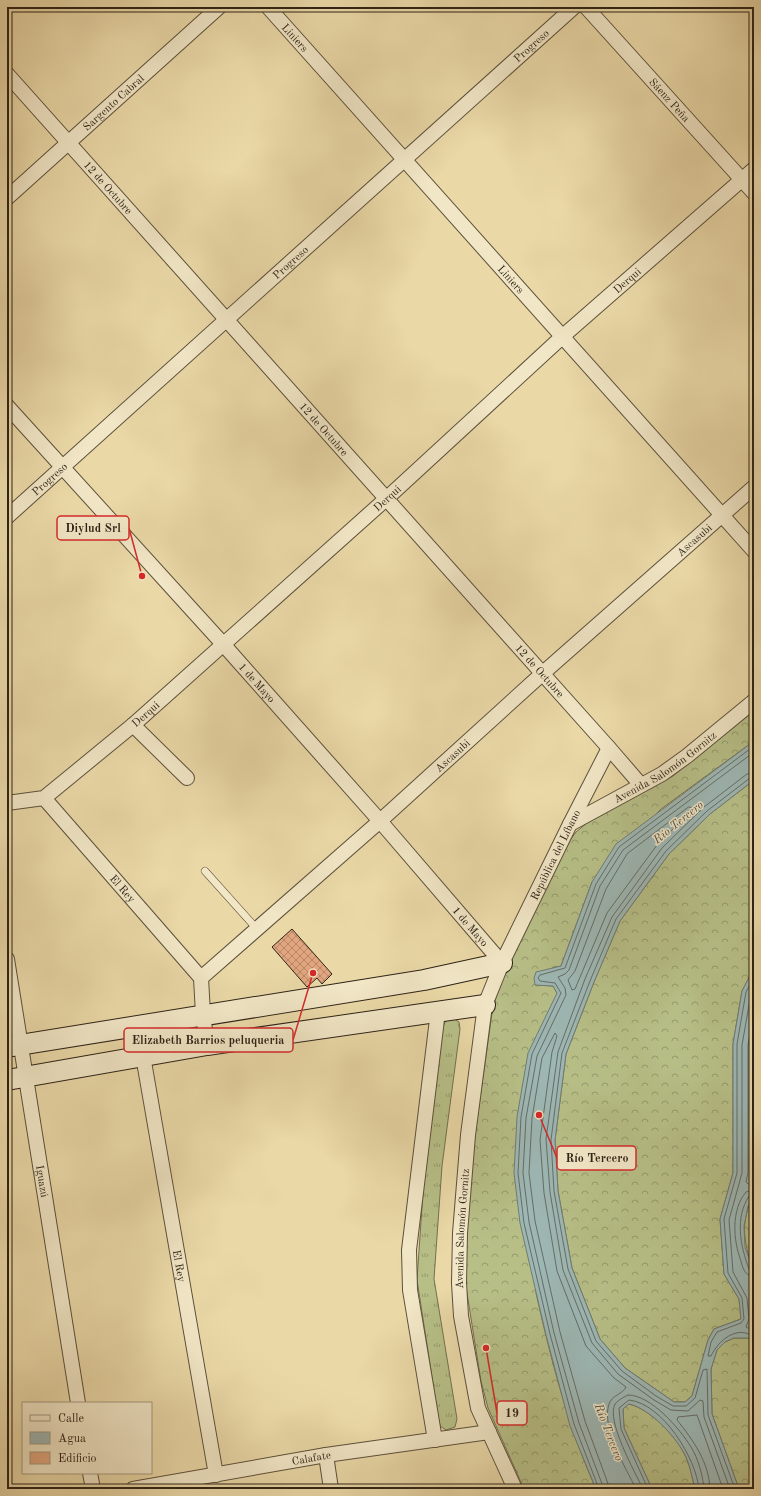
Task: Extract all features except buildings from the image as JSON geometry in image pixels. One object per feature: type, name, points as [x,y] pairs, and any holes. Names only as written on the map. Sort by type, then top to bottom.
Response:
[{"type":"main road","points":[[14,1046],[203,1014],[424,980],[502,963]]},
{"type":"main road","points":[[16,1079],[207,1045],[485,1005]]},
{"type":"street","name":"Sargento Cabral","points":[[7,198],[219,7]]},
{"type":"street","name":"Liniers","points":[[268,7],[754,551]]},
{"type":"street","name":"Progreso","points":[[7,517],[574,7]]},
{"type":"street","name":"Sáenz Peña","points":[[586,7],[754,193]]},
{"type":"street","name":"12 de Octubre","points":[[7,74],[543,673],[641,785]]},
{"type":"street","name":"Derqui","points":[[44,798],[133,725],[386,499],[562,336],[754,169]]},
{"type":"street","name":"1 de Mayo","points":[[7,406],[223,644],[380,821],[502,963]]},
{"type":"street","name":"Ascasubi","points":[[201,978],[380,821],[543,673],[754,487]]},
{"type":"street","name":"Avenida Salomón Gornitz","points":[[570,824],[662,774],[687,756],[754,701]]},
{"type":"street","points":[[133,725],[187,778]]},
{"type":"street","name":"República del Líbano","points":[[502,963],[609,748]]},
{"type":"street","points":[[7,803],[44,798]]},
{"type":"street","name":"El Rey","points":[[44,798],[201,978]]},
{"type":"street","name":"Iguazú","points":[[7,959],[16,1079],[78,1402]]},
{"type":"street","name":"Avenida Salomón Gornitz","points":[[502,963],[485,1005],[468,1134],[460,1233],[459,1283],[461,1316],[478,1408],[515,1489]]},
{"type":"street","points":[[201,978],[203,1014],[207,1045]]},
{"type":"street","points":[[435,1440],[410,1290],[410,1250],[438,1011]]},
{"type":"street","name":"El Rey","points":[[143,1056],[216,1475]]},
{"type":"street","name":"Calafate","points":[[133,1489],[326,1455],[489,1432]]},
{"type":"street","points":[[326,1455],[331,1489]]},
{"type":"street","points":[[90,1474],[92,1489]]},
{"type":"lane","points":[[205,871],[257,929]]},
{"type":"green space","points":[[754,711],[754,741],[661,809],[592,882],[561,966],[553,968],[535,985],[553,986],[557,993],[536,1293],[561,1392],[577,1441],[596,1489],[524,1489],[488,1408],[481,1381],[466,1287],[466,1234],[475,1135],[493,1006],[508,965],[568,843],[576,832],[587,823],[673,776]]},
{"type":"green space","points":[[754,780],[754,968],[742,991],[733,1044],[733,1173],[720,1219],[724,1274],[739,1299],[741,1319],[714,1329],[708,1340],[692,1396],[685,1402],[674,1402],[625,1368],[600,1339],[572,1268],[558,1191],[555,1140],[566,1054],[620,921],[669,854],[710,814]]},
{"type":"green space","points":[[453,1018],[459,1022],[460,1029],[442,1166],[434,1279],[457,1419],[455,1427],[446,1430],[440,1426],[439,1422],[417,1280],[425,1163],[443,1027],[446,1020]]},
{"type":"green space","points":[[754,1195],[754,1272],[746,1243],[745,1224],[749,1205]]},
{"type":"green space","points":[[734,1338],[748,1338],[754,1342],[754,1489],[739,1489],[712,1414],[711,1369],[717,1350],[725,1342]]},
{"type":"green space","points":[[629,1404],[645,1411],[668,1430],[686,1457],[695,1489],[652,1489],[624,1428],[623,1408]]},
{"type":"water","points":[[754,741],[754,780],[710,814],[669,854],[620,921],[566,1054],[555,1140],[558,1191],[572,1268],[600,1339],[625,1368],[674,1402],[685,1402],[692,1396],[708,1340],[714,1329],[741,1319],[739,1299],[724,1274],[720,1219],[733,1173],[733,1044],[742,991],[754,968],[754,1195],[748,1206],[744,1226],[745,1247],[754,1272],[754,1342],[748,1338],[734,1338],[725,1342],[717,1350],[711,1369],[712,1414],[739,1489],[695,1489],[686,1457],[674,1438],[653,1417],[645,1411],[629,1404],[623,1409],[624,1428],[652,1489],[596,1489],[570,1426],[546,1335],[520,1223],[514,1173],[517,1117],[528,1053],[557,993],[553,986],[535,985],[534,978],[536,972],[561,966],[592,882],[616,844]]},
{"type":"place","name":"Diylud Srl","points":[[142,576]]},
{"type":"place","name":"Elizabeth Barrios peluqueria","points":[[313,973]]},
{"type":"place","name":"Río Tercero","points":[[539,1115]]},
{"type":"place","name":"19","points":[[486,1348]]}]
